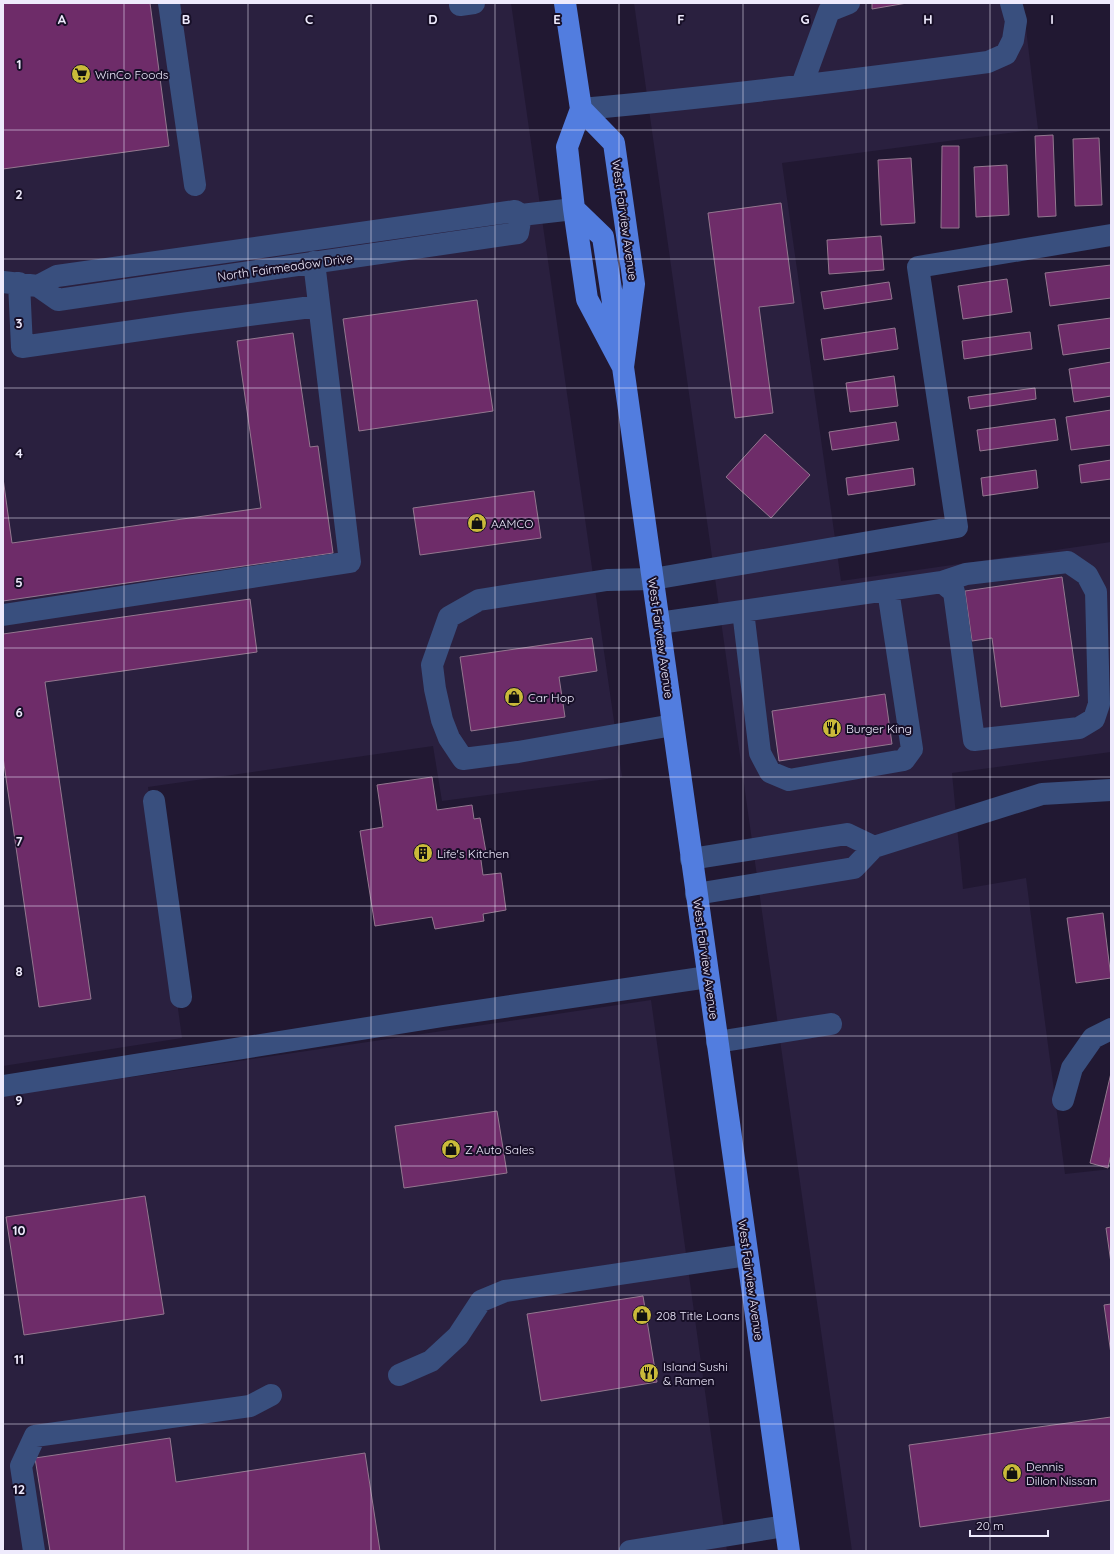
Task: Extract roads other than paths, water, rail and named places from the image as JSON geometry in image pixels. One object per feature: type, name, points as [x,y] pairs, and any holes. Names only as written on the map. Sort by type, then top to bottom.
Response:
[{"type":"main road","name":"West Fairview Avenue","points":[[565,3],[581,109],[567,147],[586,299],[623,367]]},
{"type":"main road","name":"West Fairview Avenue","points":[[581,109],[614,143],[634,284],[623,367],[789,1551]]},
{"type":"street","points":[[169,3],[195,185]]},
{"type":"street","points":[[802,85],[828,7],[849,3]]},
{"type":"street","points":[[581,109],[650,103],[988,62],[1006,54],[1013,40],[1016,20],[1011,3]]},
{"type":"street","name":"North Fairmeadow Drive","points":[[20,284],[57,276],[515,211],[521,214],[574,209]]},
{"type":"street","name":"North Fairmeadow Drive","points":[[20,284],[58,300],[518,233],[521,214]]},
{"type":"street","points":[[673,725],[463,760],[449,738],[442,720],[435,689],[432,665],[449,617],[479,600],[607,580],[653,579],[957,528],[918,266],[1111,234]]},
{"type":"street","points":[[3,615],[350,562],[314,262]]},
{"type":"street","points":[[20,284],[22,347],[319,306]]},
{"type":"street","points":[[659,622],[942,582],[966,574],[1068,562],[1087,575],[1096,592],[1099,704],[1094,719],[1079,728],[974,740],[954,592],[942,582]]},
{"type":"street","points":[[743,611],[760,753],[770,772],[789,780],[904,760],[912,749],[888,590]]},
{"type":"street","points":[[696,894],[854,868],[874,847],[1042,794],[1111,790]]},
{"type":"street","points":[[154,801],[181,997]]},
{"type":"street","points":[[692,859],[848,834],[874,847]]},
{"type":"street","points":[[3,1086],[450,1015],[708,977]]},
{"type":"street","points":[[717,1042],[831,1024]]},
{"type":"street","points":[[1063,1100],[1072,1068],[1080,1056],[1093,1038],[1111,1029]]},
{"type":"street","points":[[399,1375],[431,1361],[458,1336],[481,1301],[505,1291],[747,1256]]},
{"type":"street","points":[[34,1551],[21,1466],[35,1436],[250,1406],[271,1395]]},
{"type":"street","points":[[630,1551],[785,1526]]},
{"type":"place","name":"WinCo Foods","points":[[81,74]]},
{"type":"place","name":"AAMCO","points":[[477,523]]},
{"type":"place","name":"Car Hop","points":[[514,697]]},
{"type":"place","name":"Burger King","points":[[832,728]]},
{"type":"place","name":"Life's Kitchen","points":[[423,853]]},
{"type":"place","name":"Z Auto Sales","points":[[451,1149]]},
{"type":"place","name":"208 Title Loans","points":[[642,1315]]},
{"type":"place","name":"Island Sushi & Ramen","points":[[649,1373]]},
{"type":"place","name":"Dennis Dillon Nissan","points":[[1012,1473]]}]
